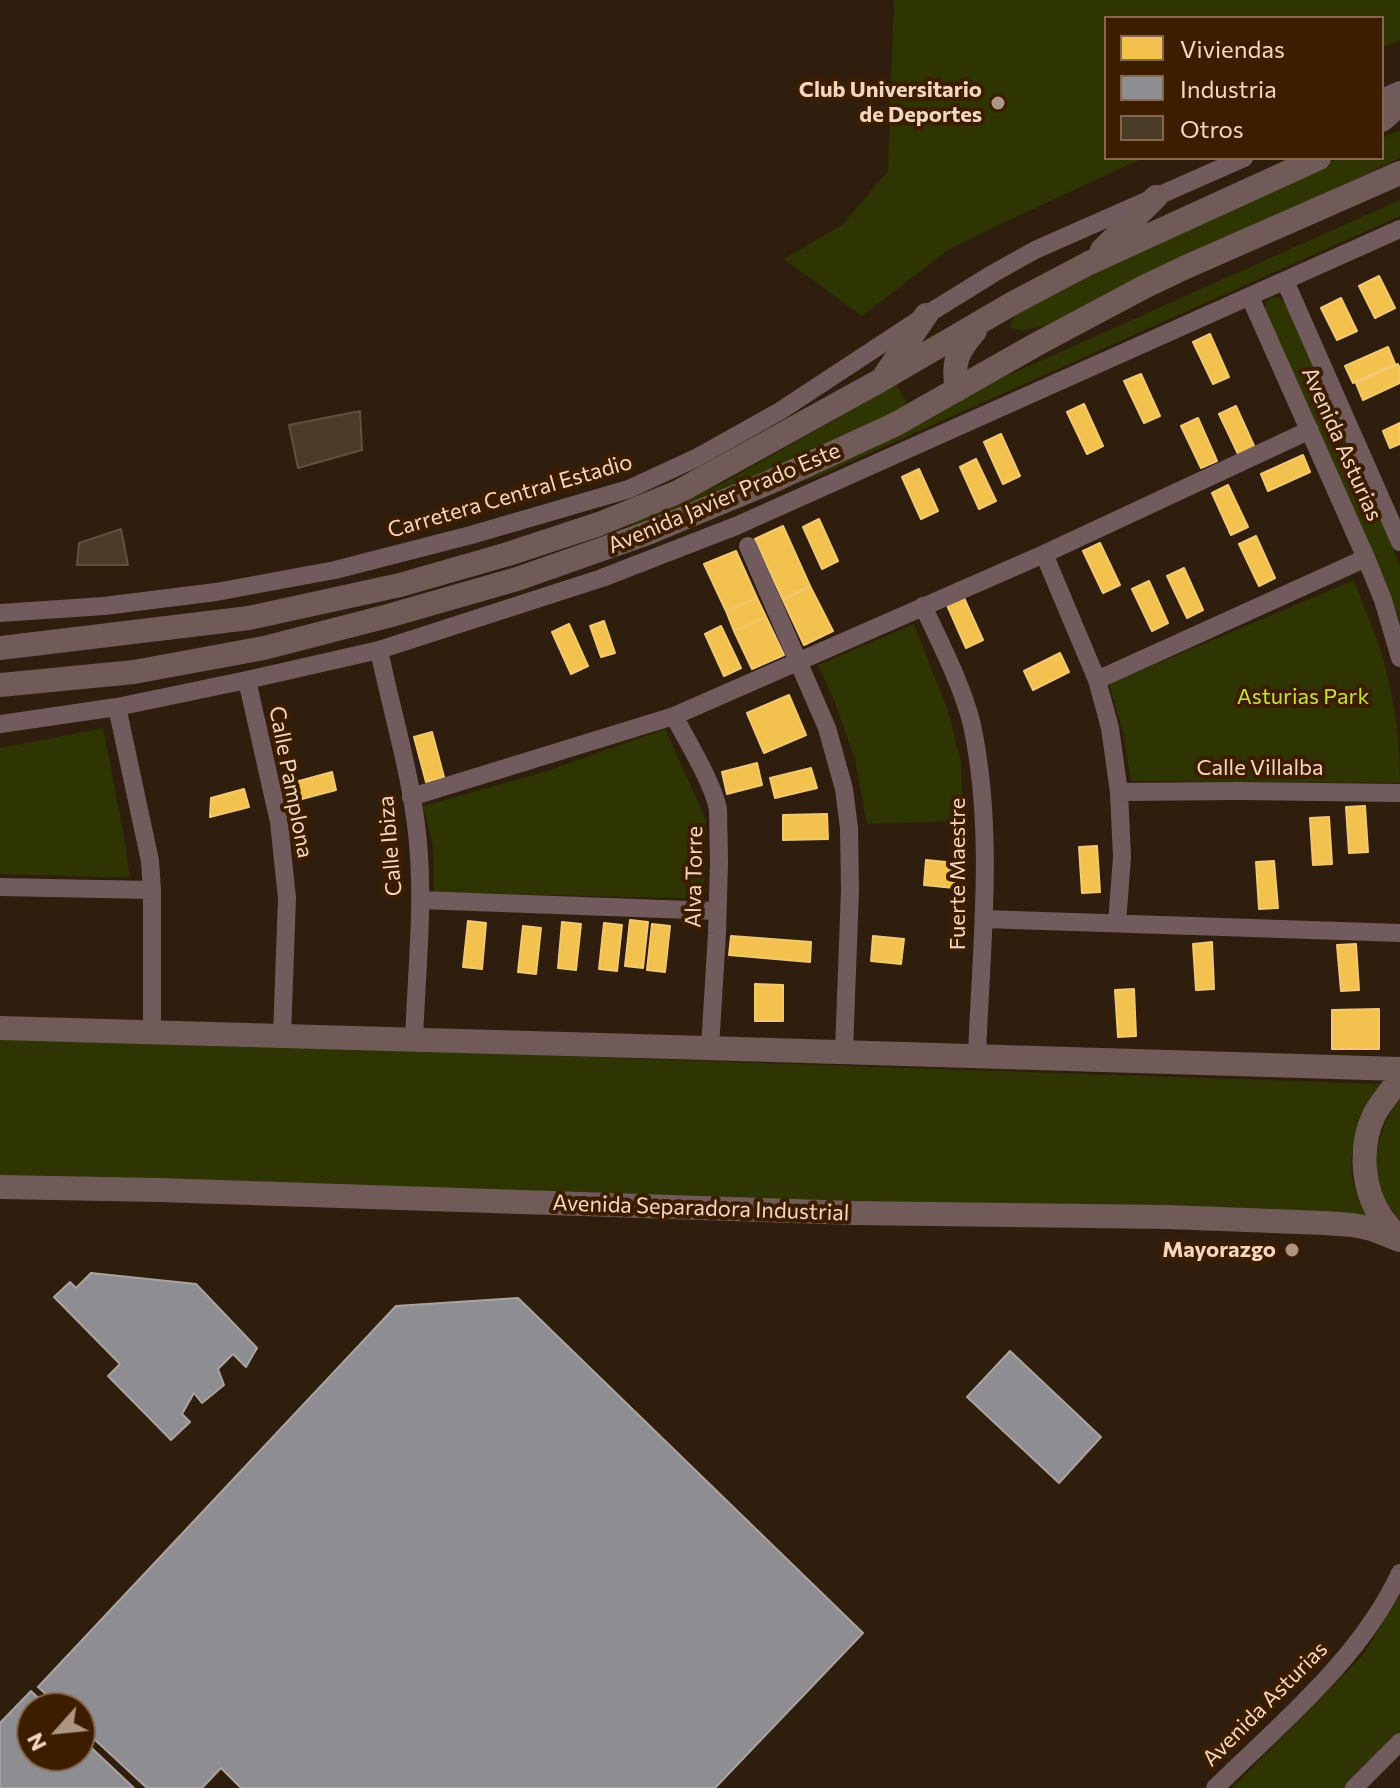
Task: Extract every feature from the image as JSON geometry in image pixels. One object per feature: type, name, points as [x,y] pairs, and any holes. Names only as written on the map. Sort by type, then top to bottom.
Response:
[{"type":"main road","points":[[1384,118],[1400,104]]},
{"type":"main road","name":"Avenida Javier Prado Este","points":[[0,648],[249,618],[400,585],[599,524],[678,492],[1089,263],[1315,160]]},
{"type":"main road","name":"Avenida Javier Prado Este","points":[[0,685],[134,672],[264,648],[517,579],[648,533],[768,483],[896,424],[1144,287],[1400,173]]},
{"type":"main road","points":[[1089,263],[1156,197]]},
{"type":"main road","points":[[881,380],[926,315]]},
{"type":"main road","points":[[957,390],[954,372],[956,357],[984,320]]},
{"type":"main road","points":[[0,1028],[1400,1069]]},
{"type":"main road","points":[[1400,1079],[1374,1116],[1366,1141],[1365,1165],[1368,1189],[1380,1216],[1400,1240]]},
{"type":"main road","name":"Avenida Separadora Industrial","points":[[0,1187],[853,1213],[1168,1217],[1353,1225],[1400,1240]]},
{"type":"street","name":"Carretera Central Estadio","points":[[0,613],[104,606],[216,592],[335,570],[629,489],[696,458],[780,411],[926,315],[1035,250],[1239,160]]},
{"type":"street","points":[[0,724],[117,707],[379,650],[602,578],[721,532],[1400,229]]},
{"type":"street","name":"Avenida Asturias","points":[[1285,281],[1400,542]]},
{"type":"street","name":"Avenida Asturias","points":[[1250,297],[1366,558],[1395,634],[1400,658]]},
{"type":"street","points":[[411,797],[674,716],[1044,554],[1310,430]]},
{"type":"street","points":[[748,546],[827,728],[844,789],[848,815],[850,890],[844,1051]]},
{"type":"street","points":[[1044,554],[1097,680],[1110,728],[1119,792],[1122,857],[1117,923]]},
{"type":"street","points":[[1097,680],[1366,558]]},
{"type":"street","name":"Fuerte Maestre","points":[[923,606],[951,666],[971,723],[981,782],[985,822],[984,919],[977,1055]]},
{"type":"street","name":"Calle Ibiza","points":[[379,650],[411,797],[419,854],[414,1041]]},
{"type":"street","name":"Calle Pamplona","points":[[247,680],[279,822],[287,898],[282,1036]]},
{"type":"street","points":[[117,707],[150,861],[152,1032]]},
{"type":"street","name":"Alva Torre","points":[[674,716],[717,802],[717,911],[710,1048]]},
{"type":"street","name":"Calle Villalba","points":[[1119,792],[1400,793]]},
{"type":"street","points":[[0,887],[152,890]]},
{"type":"street","points":[[420,900],[717,911]]},
{"type":"street","points":[[984,919],[1400,933]]},
{"type":"street","name":"Avenida Asturias","points":[[1215,1788],[1339,1667],[1389,1598],[1400,1573]]},
{"type":"street","points":[[1354,1788],[1400,1742]]},
{"type":"green space","name":"Club Universitario de Deportes","points":[[894,0],[1400,0],[1400,40],[1384,47],[1384,16],[1104,16],[1104,160],[1139,160],[948,250],[862,316],[784,259],[842,225],[888,171]]},
{"type":"green space","points":[[1400,130],[1400,158],[1050,324],[1022,331],[1009,327],[1016,314],[1035,300],[1335,160],[1384,160],[1384,137]]},
{"type":"green space","points":[[1400,200],[1400,216],[814,478],[764,490],[861,441]]},
{"type":"green space","points":[[1280,298],[1287,307],[1400,566],[1400,626],[1375,560],[1264,310],[1268,299]]},
{"type":"green space","points":[[896,385],[909,406],[722,492],[633,528],[631,521],[721,484]]},
{"type":"green space","name":"Asturias Park","points":[[1354,580],[1389,682],[1399,749],[1400,783],[1131,781],[1123,732],[1109,684]]},
{"type":"green space","points":[[914,624],[949,714],[961,762],[963,821],[867,824],[855,760],[818,665]]},
{"type":"green space","points":[[103,728],[130,878],[0,874],[0,748]]},
{"type":"green space","points":[[665,729],[706,819],[704,899],[434,892],[433,846],[423,806],[544,772]]},
{"type":"green space","points":[[0,1037],[1383,1084],[1358,1134],[1351,1166],[1353,1183],[1371,1218],[0,1185]]},
{"type":"green space","points":[[1400,1098],[1400,1221],[1382,1192],[1376,1164],[1379,1141],[1387,1118]]},
{"type":"green space","points":[[1400,1595],[1400,1732],[1344,1788],[1232,1788],[1363,1655]]},
{"type":"building: Viviendas","points":[[1379,276],[1395,308],[1375,318],[1359,286]]},
{"type":"building: Viviendas","points":[[1341,298],[1357,331],[1337,340],[1321,308]]},
{"type":"building: Viviendas","points":[[1210,334],[1229,377],[1213,384],[1193,342]]},
{"type":"building: Viviendas","points":[[1388,347],[1395,364],[1353,383],[1345,366]]},
{"type":"building: Viviendas","points":[[1398,364],[1400,383],[1363,400],[1356,383]]},
{"type":"building: Viviendas","points":[[1141,374],[1160,416],[1144,423],[1124,381]]},
{"type":"building: Viviendas","points":[[1084,404],[1103,446],[1087,454],[1067,412]]},
{"type":"building: Viviendas","points":[[1236,406],[1255,448],[1239,456],[1219,414]]},
{"type":"building: Viviendas","points":[[1198,418],[1217,461],[1201,468],[1181,426]]},
{"type":"building: Viviendas","points":[[1400,423],[1400,444],[1390,448],[1383,431]]},
{"type":"building: Viviendas","points":[[1001,434],[1020,476],[1003,484],[984,442]]},
{"type":"building: Viviendas","points":[[1303,455],[1310,472],[1268,491],[1261,474]]},
{"type":"building: Viviendas","points":[[976,459],[996,501],[979,509],[960,467]]},
{"type":"building: Viviendas","points":[[919,469],[938,511],[921,519],[902,477]]},
{"type":"building: Viviendas","points":[[1228,485],[1248,527],[1231,535],[1212,493]]},
{"type":"building: Viviendas","points":[[819,519],[838,561],[822,569],[803,527]]},
{"type":"building: Viviendas","points":[[783,526],[810,586],[783,600],[755,539]]},
{"type":"building: Viviendas","points":[[1256,536],[1275,578],[1259,586],[1239,544]]},
{"type":"building: Viviendas","points":[[1100,543],[1120,585],[1103,593],[1083,551]]},
{"type":"building: Viviendas","points":[[736,551],[757,598],[726,611],[704,564]]},
{"type":"building: Viviendas","points":[[1184,568],[1203,610],[1187,618],[1167,576]]},
{"type":"building: Viviendas","points":[[1149,581],[1168,623],[1152,631],[1132,589]]},
{"type":"building: Viviendas","points":[[810,586],[833,631],[804,645],[783,600]]},
{"type":"building: Viviendas","points":[[757,598],[766,617],[734,631],[726,611]]},
{"type":"building: Viviendas","points":[[964,598],[983,640],[966,648],[947,605]]},
{"type":"building: Viviendas","points":[[766,617],[784,655],[752,669],[734,631]]},
{"type":"building: Viviendas","points":[[604,621],[615,653],[601,657],[590,626]]},
{"type":"building: Viviendas","points":[[569,624],[588,666],[571,674],[552,632]]},
{"type":"building: Viviendas","points":[[721,626],[741,668],[724,676],[705,634]]},
{"type":"building: Viviendas","points":[[1060,653],[1069,672],[1033,690],[1024,671]]},
{"type":"building: Viviendas","points":[[789,695],[806,735],[764,753],[747,713]]},
{"type":"building: Viviendas","points":[[432,732],[444,777],[426,782],[414,737]]},
{"type":"building: Viviendas","points":[[757,763],[762,785],[727,794],[722,772]]},
{"type":"building: Viviendas","points":[[811,768],[817,788],[775,798],[770,778]]},
{"type":"building: Viviendas","points":[[332,772],[336,790],[298,800],[299,781]]},
{"type":"building: Viviendas","points":[[244,789],[249,807],[210,817],[211,798]]},
{"type":"building: Viviendas","points":[[1365,806],[1368,852],[1349,853],[1346,807]]},
{"type":"building: Viviendas","points":[[827,814],[828,839],[783,840],[783,815]]},
{"type":"building: Viviendas","points":[[1329,817],[1332,864],[1313,865],[1310,818]]},
{"type":"building: Viviendas","points":[[1097,846],[1100,892],[1082,893],[1079,847]]},
{"type":"building: Viviendas","points":[[926,860],[956,863],[954,888],[924,885]]},
{"type":"building: Viviendas","points":[[1274,861],[1278,908],[1259,909],[1256,862]]},
{"type":"building: Viviendas","points":[[630,920],[648,922],[643,968],[625,966]]},
{"type":"building: Viviendas","points":[[468,921],[486,923],[482,969],[463,967]]},
{"type":"building: Viviendas","points":[[562,922],[581,924],[576,970],[558,968]]},
{"type":"building: Viviendas","points":[[604,923],[622,925],[617,971],[599,969]]},
{"type":"building: Viviendas","points":[[652,924],[670,926],[665,972],[647,970]]},
{"type":"building: Viviendas","points":[[523,926],[541,928],[536,974],[518,972]]},
{"type":"building: Viviendas","points":[[731,936],[811,942],[810,962],[729,955]]},
{"type":"building: Viviendas","points":[[873,936],[904,939],[901,964],[871,961]]},
{"type":"building: Viviendas","points":[[1212,942],[1214,989],[1196,990],[1193,944]]},
{"type":"building: Viviendas","points":[[1356,944],[1359,990],[1341,991],[1337,945]]},
{"type":"building: Viviendas","points":[[755,984],[783,985],[783,1021],[755,1021]]},
{"type":"building: Viviendas","points":[[1134,989],[1136,1036],[1118,1037],[1115,990]]},
{"type":"building: Viviendas","points":[[1379,1009],[1379,1049],[1332,1049],[1332,1010]]},
{"type":"building: Industria","points":[[91,1273],[196,1284],[257,1348],[246,1367],[233,1354],[218,1369],[224,1385],[202,1403],[194,1393],[182,1414],[190,1422],[171,1440],[108,1376],[120,1364],[54,1297],[70,1282],[76,1288]]},
{"type":"building: Industria","points":[[518,1298],[863,1633],[715,1788],[241,1788],[221,1768],[202,1788],[147,1788],[96,1741],[96,1692],[43,1692],[38,1687],[396,1306]]},
{"type":"building: Industria","points":[[1010,1351],[1101,1437],[1059,1483],[967,1397]]},
{"type":"building: Industria","points":[[16,1706],[16,1772],[96,1772],[96,1752],[134,1788],[0,1788],[0,1723]]},
{"type":"building: Otros","points":[[360,411],[362,450],[298,468],[289,425]]},
{"type":"building: Otros","points":[[121,529],[128,565],[77,565],[79,543]]},
{"type":"place","name":"Club Universitario de Deportes","points":[[998,103]]},
{"type":"place","name":"Mayorazgo","points":[[1292,1250]]}]
